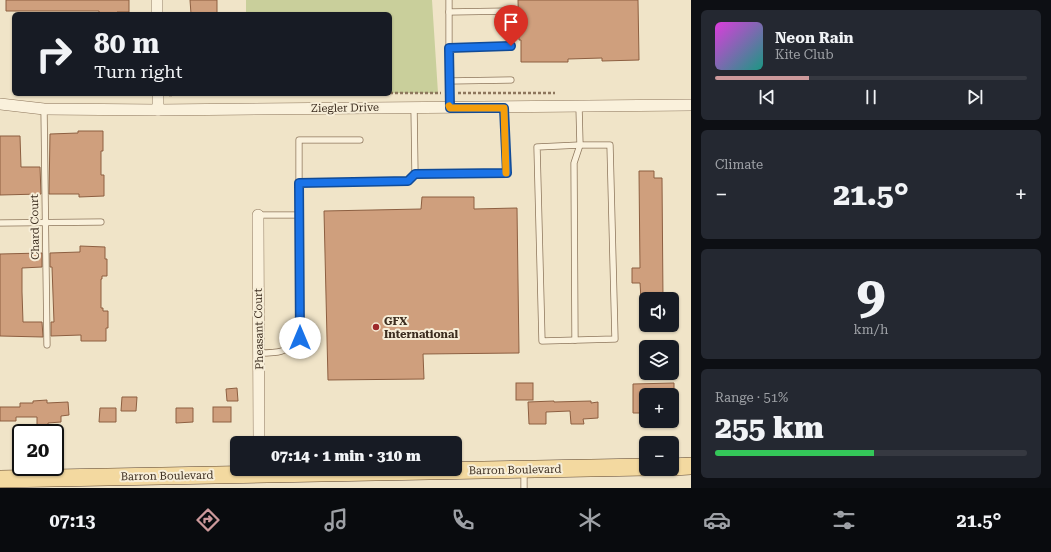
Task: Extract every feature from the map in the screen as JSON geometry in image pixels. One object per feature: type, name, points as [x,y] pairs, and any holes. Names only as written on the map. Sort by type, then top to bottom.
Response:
[{"type":"main road","points":[[679,467],[691,466]]},
{"type":"main road","name":"Barron Boulevard","points":[[462,470],[639,467]]},
{"type":"main road","name":"Barron Boulevard","points":[[0,479],[68,483],[230,474]]},
{"type":"street","points":[[157,0],[157,12]]},
{"type":"street","points":[[158,96],[158,110]]},
{"type":"street","name":"Ziegler Drive","points":[[0,104],[44,109],[158,110],[504,108],[691,105]]},
{"type":"street","name":"Pheasant Court","points":[[258,215],[259,436]]},
{"type":"lane","points":[[449,0],[450,108]]},
{"type":"lane","points":[[449,12],[510,11]]},
{"type":"lane","points":[[449,48],[511,46]]},
{"type":"lane","points":[[449,81],[511,80]]},
{"type":"lane","points":[[575,340],[574,163],[580,146],[579,107]]},
{"type":"lane","points":[[414,108],[415,174]]},
{"type":"lane","points":[[299,183],[408,181],[415,174],[507,173],[504,108]]},
{"type":"lane","name":"Chard Court","points":[[44,109],[47,346]]},
{"type":"lane","points":[[259,353],[276,353],[290,348],[300,338],[299,140],[360,140]]},
{"type":"lane","points":[[610,145],[615,339],[542,341],[537,146],[580,146],[610,145]]},
{"type":"lane","points":[[258,215],[299,215]]},
{"type":"lane","points":[[0,223],[101,222]]},
{"type":"lane","points":[[524,470],[524,488]]},
{"type":"path","points":[[392,93],[558,93]]},
{"type":"green space","points":[[246,0],[432,0],[438,93],[392,93],[392,12],[246,12]]},
{"type":"building","points":[[6,0],[129,0],[129,12],[6,11]]},
{"type":"building","points":[[190,0],[217,0],[217,12],[191,12]]},
{"type":"building","points":[[518,0],[638,0],[639,60],[602,61],[602,58],[568,59],[568,62],[521,62]]},
{"type":"building","points":[[78,131],[103,131],[101,175],[104,175],[104,196],[79,197],[79,194],[49,194],[50,134],[78,133]]},
{"type":"building","points":[[0,136],[20,136],[21,167],[40,167],[41,194],[0,195]]},
{"type":"building","points":[[639,171],[654,171],[654,178],[662,178],[663,292],[641,292],[640,283],[632,283],[632,268],[640,268]]},
{"type":"building","points":[[422,197],[474,197],[474,209],[517,208],[519,353],[423,354],[424,379],[328,380],[324,211],[421,209]]},
{"type":"building","points":[[80,246],[105,247],[107,276],[102,276],[101,279],[101,308],[103,308],[103,311],[108,311],[106,341],[81,341],[81,335],[51,336],[51,322],[54,322],[50,253],[80,252]]},
{"type":"building","points":[[42,253],[42,267],[22,268],[22,292],[23,322],[42,322],[43,337],[0,336],[0,254]]},
{"type":"building","points":[[516,383],[533,383],[533,400],[516,400]]},
{"type":"building","points":[[674,383],[674,388],[639,388],[639,413],[633,413],[633,384]]},
{"type":"building","points":[[237,388],[238,401],[227,401],[226,389]]},
{"type":"building","points":[[122,397],[137,397],[136,411],[121,411]]},
{"type":"building","points":[[47,400],[47,403],[68,402],[69,415],[61,416],[61,422],[48,424],[37,424],[37,417],[16,417],[16,421],[0,421],[0,407],[20,407],[20,403],[33,403],[33,401]]},
{"type":"building","points":[[528,402],[598,402],[598,418],[583,419],[584,424],[571,424],[570,411],[546,412],[546,424],[529,424]]},
{"type":"building","points":[[213,407],[231,407],[231,422],[213,422]]},
{"type":"building","points":[[100,408],[116,408],[116,422],[99,422]]},
{"type":"building","points":[[176,408],[193,408],[193,422],[176,423]]},
{"type":"slow traffic","points":[[449,106],[450,108],[504,108],[506,173]]},
{"type":"place","name":"GFX International","points":[[376,327]]},
{"type":"route","points":[[300,338],[299,183],[408,181],[415,174],[507,173],[504,108],[450,108],[449,48],[511,46]]}]
